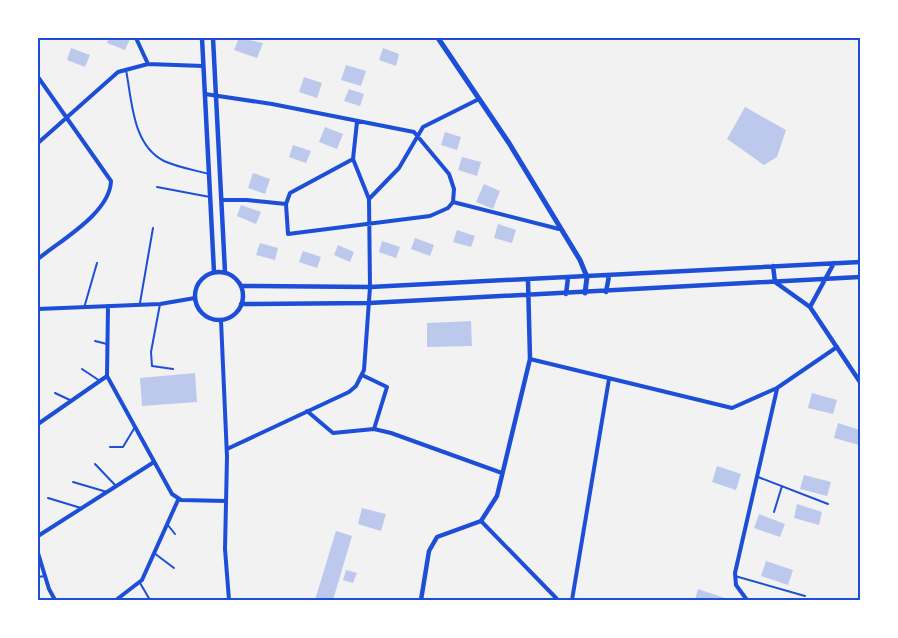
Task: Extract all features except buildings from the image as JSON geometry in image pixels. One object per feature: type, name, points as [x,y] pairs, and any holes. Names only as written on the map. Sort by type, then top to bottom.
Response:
[{"type":"main road","points":[[438,38],[580,260],[587,277],[585,293]]},
{"type":"street","points":[[136,38],[148,64]]},
{"type":"street","points":[[202,38],[214,272]]},
{"type":"street","points":[[213,38],[225,272]]},
{"type":"street","points":[[38,143],[109,77],[148,64],[203,66]]},
{"type":"street","points":[[38,77],[109,175],[110,187],[101,208],[38,259]]},
{"type":"street","points":[[205,94],[272,104],[406,130],[418,136],[449,174],[454,189],[453,202],[448,208],[430,216],[288,234],[286,204],[295,189],[353,159]]},
{"type":"street","points":[[369,199],[399,168],[428,124],[479,99]]},
{"type":"street","points":[[227,448],[349,392],[362,375],[366,362],[370,287],[369,199],[353,159],[357,122]]},
{"type":"street","points":[[222,200],[286,204]]},
{"type":"street","points":[[453,202],[559,229]]},
{"type":"street","points":[[242,286],[370,287],[861,262]]},
{"type":"street","points":[[810,307],[834,263]]},
{"type":"street","points":[[774,266],[775,282]]},
{"type":"street","points":[[214,272],[225,272],[237,279],[244,294],[233,316],[221,320],[203,315],[195,298],[201,280],[214,272]]},
{"type":"street","points":[[606,292],[609,276]]},
{"type":"street","points":[[241,304],[369,303],[861,277]]},
{"type":"street","points":[[566,294],[568,278]]},
{"type":"street","points":[[421,600],[429,551],[437,537],[481,521],[497,496],[530,360],[528,280]]},
{"type":"street","points":[[775,282],[810,307],[861,382]]},
{"type":"street","points":[[38,309],[140,303],[160,304],[195,298]]},
{"type":"street","points":[[108,306],[107,376],[154,462],[178,500]]},
{"type":"street","points":[[221,320],[227,448],[225,549],[229,600]]},
{"type":"street","points":[[530,360],[732,408],[777,388],[838,346]]},
{"type":"street","points":[[362,375],[387,387],[374,429]]},
{"type":"street","points":[[38,422],[107,376]]},
{"type":"street","points":[[572,600],[609,379]]},
{"type":"street","points":[[747,600],[736,585],[735,576],[777,388]]},
{"type":"street","points":[[307,411],[333,433],[374,429],[502,473]]},
{"type":"street","points":[[38,535],[154,462]]},
{"type":"street","points":[[178,500],[226,501]]},
{"type":"street","points":[[116,600],[140,583],[178,500]]},
{"type":"street","points":[[481,521],[558,600]]},
{"type":"street","points":[[38,553],[56,600]]},
{"type":"lane","points":[[126,70],[140,132],[146,147],[166,162],[209,174]]},
{"type":"lane","points":[[157,186],[210,197]]},
{"type":"lane","points":[[140,303],[153,228]]},
{"type":"lane","points":[[84,308],[98,263]]},
{"type":"lane","points":[[160,304],[151,352],[152,366],[172,369]]},
{"type":"lane","points":[[94,341],[107,344]]},
{"type":"lane","points":[[82,369],[100,381]]},
{"type":"lane","points":[[55,393],[72,401]]},
{"type":"lane","points":[[110,447],[123,447],[135,427]]},
{"type":"lane","points":[[95,464],[116,486]]},
{"type":"lane","points":[[757,476],[828,504]]},
{"type":"lane","points":[[73,482],[107,492]]},
{"type":"lane","points":[[774,512],[782,486]]},
{"type":"lane","points":[[48,498],[81,508]]},
{"type":"lane","points":[[167,524],[175,534]]},
{"type":"lane","points":[[154,553],[174,568]]},
{"type":"lane","points":[[38,577],[45,576]]},
{"type":"lane","points":[[735,576],[805,596]]},
{"type":"lane","points":[[140,583],[150,600]]}]
